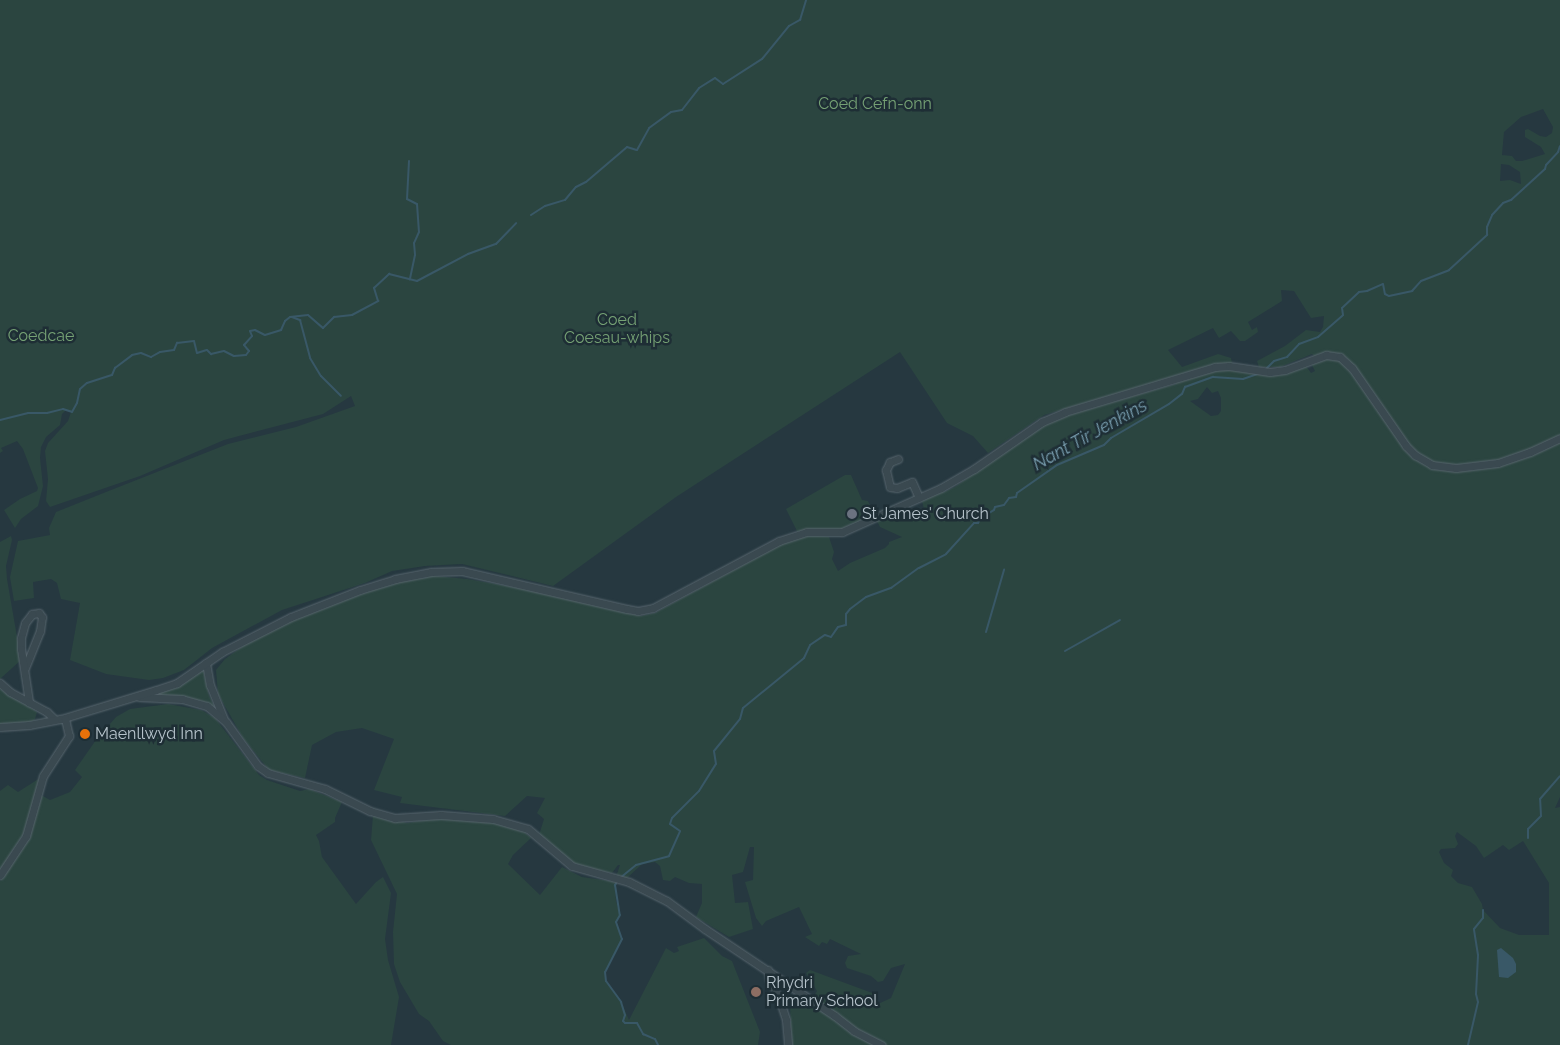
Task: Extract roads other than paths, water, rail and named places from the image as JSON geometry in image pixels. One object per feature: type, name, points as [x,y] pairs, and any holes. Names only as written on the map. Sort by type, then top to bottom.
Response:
[{"type":"street","points":[[0,728],[65,718],[177,683],[222,652],[324,603],[395,579],[431,572],[462,571],[627,609],[638,611],[653,608],[779,541],[807,532],[842,532],[919,498],[963,476],[1032,427],[1059,414],[1215,367],[1229,366],[1270,372],[1285,370],[1326,355],[1334,355],[1347,361],[1406,446],[1415,455],[1432,465],[1456,468],[1498,463],[1530,452],[1560,438]]},
{"type":"street","points":[[898,459],[890,462],[886,470],[890,487],[897,488],[912,482],[919,498]]},
{"type":"street","points":[[25,668],[40,631],[42,617],[40,613],[32,614],[25,623],[21,638],[29,702]]},
{"type":"street","points":[[206,663],[213,693],[226,722],[258,766],[268,773],[325,789],[360,807],[394,818],[453,815],[493,819],[518,825],[538,836],[572,866],[625,880],[667,901],[836,1016],[854,1032],[882,1045]]},
{"type":"street","points":[[0,684],[47,712],[54,719]]},
{"type":"street","points":[[134,697],[182,699],[206,706],[226,722]]},
{"type":"street","points":[[0,875],[26,836],[43,776],[69,736],[65,718]]},
{"type":"street","points":[[768,970],[769,979],[779,998],[786,1020],[788,1045]]},
{"type":"water","points":[[1501,948],[1513,958],[1516,964],[1516,972],[1508,978],[1499,977],[1497,950]]},
{"type":"waterway","points":[[531,215],[545,206],[565,200],[576,187],[586,182],[627,147],[637,150],[649,128],[671,112],[682,110],[699,88],[715,78],[723,84],[762,59],[789,26],[800,20],[806,0]]},
{"type":"waterway","name":"Nant Tir Jenkins","points":[[1266,369],[1274,361],[1287,357],[1299,344],[1318,337],[1343,315],[1342,308],[1359,292],[1367,291],[1383,284],[1385,294],[1389,296],[1412,291],[1421,281],[1449,270],[1487,235],[1487,227],[1492,215],[1503,203],[1511,200],[1545,169],[1546,165],[1558,152],[1560,146]]},
{"type":"waterway","points":[[409,161],[407,199],[417,204],[419,232],[414,243],[415,255],[410,279]]},
{"type":"waterway","points":[[0,420],[28,413],[47,413],[63,409],[72,412],[77,403],[80,389],[87,383],[112,375],[115,368],[132,355],[141,353],[151,357],[160,352],[174,350],[177,343],[194,341],[197,353],[207,350],[211,354],[224,351],[234,356],[246,355],[249,351],[244,345],[252,336],[250,331],[255,330],[265,335],[281,330],[285,321],[290,317],[308,315],[323,328],[334,317],[352,315],[378,301],[374,288],[389,274],[417,281],[468,254],[496,244],[516,223]]},
{"type":"waterway","points":[[292,317],[300,320],[310,358],[321,376],[341,396]]},
{"type":"waterway","name":"Nant Tir Jenkins","points":[[620,878],[636,865],[669,856],[680,831],[670,824],[672,818],[699,791],[716,764],[714,751],[740,719],[743,708],[804,658],[810,645],[825,635],[831,637],[838,627],[846,625],[846,614],[850,609],[866,597],[891,588],[919,568],[946,554],[974,523],[978,523],[981,518],[994,510],[995,507],[1004,505],[1009,498],[1016,497],[1017,493],[1057,465],[1104,445],[1111,438],[1169,404],[1182,394],[1185,387],[1213,377],[1243,379],[1260,373]]},
{"type":"waterway","points":[[986,632],[1004,570]]},
{"type":"waterway","points":[[1065,651],[1120,620]]},
{"type":"waterway","points":[[1528,838],[1528,829],[1541,816],[1540,799],[1560,776]]},
{"type":"waterway","name":"Nant Tir Jenkins","points":[[617,882],[615,885],[620,915],[616,922],[622,939],[605,972],[606,981],[621,1002],[625,1015],[623,1021],[625,1023],[637,1023],[643,1034],[655,1039],[658,1045]]},
{"type":"waterway","points":[[1468,1045],[1478,1002],[1476,994],[1478,955],[1474,929],[1483,918],[1483,910]]},
{"type":"place","name":"St James' Church","points":[[852,514]]},
{"type":"place","name":"Maenllwyd Inn","points":[[85,734]]},
{"type":"place","name":"Rhydri Primary School","points":[[756,992]]},
{"type":"park label","name":"Coed Cefn-onn","points":[[875,104]]},
{"type":"park label","name":"Coed Coesau-whips","points":[[617,329]]},
{"type":"park label","name":"Coedcae","points":[[41,336]]}]
